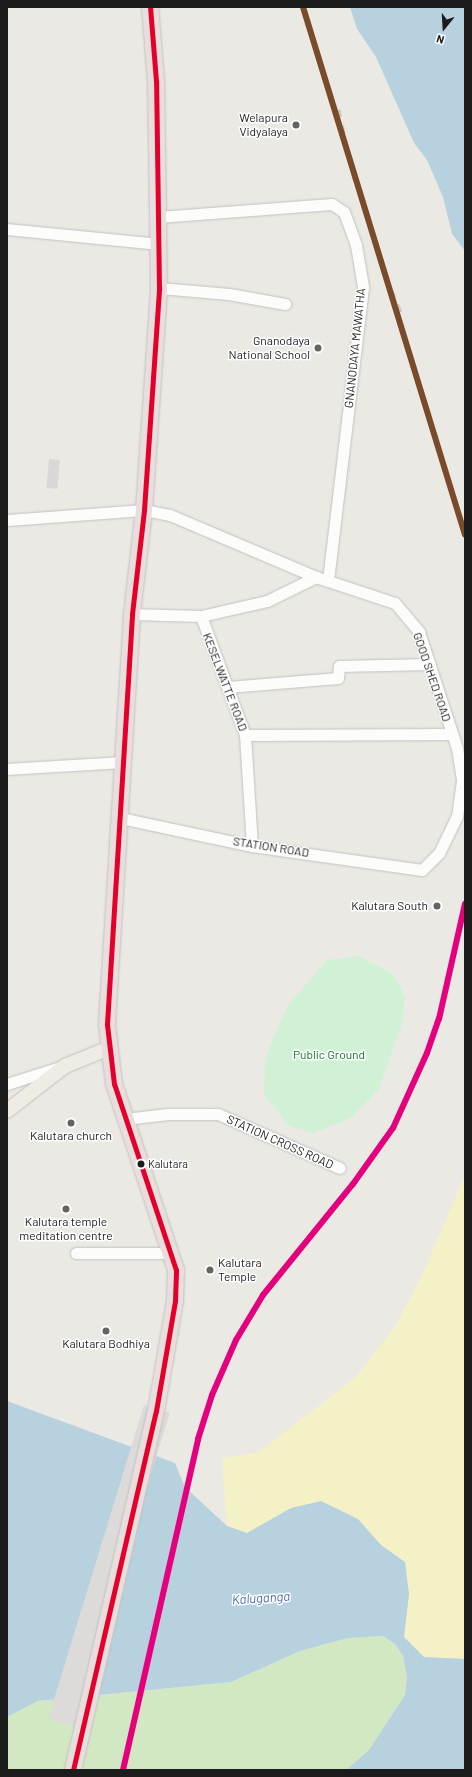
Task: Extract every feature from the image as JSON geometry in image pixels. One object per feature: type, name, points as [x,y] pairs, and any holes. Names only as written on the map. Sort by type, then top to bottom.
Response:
[{"type":"highway","points":[[73,1770],[156,1411],[175,1301],[176,1270],[114,1084],[109,1048],[110,961],[120,818],[122,762],[132,614],[144,510],[159,288],[156,81],[150,7]]},
{"type":"main road","points":[[7,1111],[64,1066],[109,1048]]},
{"type":"street","name":"GNANODAYA MAWATHA","points":[[158,217],[332,204],[344,212],[356,245],[363,287],[328,579]]},
{"type":"street","points":[[7,229],[159,244]]},
{"type":"street","points":[[159,288],[229,294],[285,304]]},
{"type":"street","name":"GOOD SHED ROAD","points":[[7,520],[144,510],[170,515],[316,577],[328,579],[395,603],[419,632],[451,734],[462,781],[457,816],[439,854],[422,870]]},
{"type":"street","points":[[132,614],[200,616],[267,601],[316,577]]},
{"type":"street","name":"KESELWATTE ROAD","points":[[200,616],[245,735],[252,846]]},
{"type":"street","points":[[228,687],[338,678],[339,666],[430,664]]},
{"type":"street","points":[[245,735],[451,734]]},
{"type":"street","points":[[7,769],[122,762]]},
{"type":"street","name":"STATION ROAD","points":[[120,818],[252,846],[422,870]]},
{"type":"street","points":[[7,1084],[64,1066]]},
{"type":"street","name":"STATION CROSS ROAD","points":[[125,1119],[168,1114],[218,1114],[340,1168]]},
{"type":"street","points":[[76,1253],[170,1253]]},
{"type":"shaded area","points":[[49,459],[60,460],[57,489],[46,488]]},
{"type":"green space","name":"Public Ground","points":[[359,956],[393,974],[405,997],[402,1023],[379,1089],[351,1118],[314,1133],[289,1126],[264,1094],[265,1062],[273,1038],[288,1005],[327,960]]},
{"type":"green space","points":[[383,1636],[395,1644],[403,1656],[407,1677],[405,1695],[369,1750],[346,1770],[7,1770],[7,1717],[38,1701],[231,1682],[300,1651],[348,1638]]},
{"type":"sand","points":[[465,1175],[465,1659],[424,1657],[404,1637],[409,1594],[405,1562],[381,1545],[358,1519],[291,1508],[247,1533],[227,1526],[222,1458],[259,1452],[355,1378],[395,1327],[423,1273]]},
{"type":"water","points":[[350,7],[465,7],[465,251],[452,234],[443,197],[427,160],[414,143],[376,57],[357,29]]},
{"type":"water","name":"Kaluganga","points":[[7,1401],[175,1463],[185,1487],[227,1526],[247,1533],[291,1508],[321,1501],[358,1519],[381,1545],[405,1562],[409,1594],[404,1637],[424,1657],[465,1659],[465,1770],[346,1770],[369,1750],[405,1695],[407,1677],[403,1656],[395,1644],[383,1636],[348,1638],[300,1651],[231,1682],[38,1701],[7,1717]]},
{"type":"pier","points":[[144,1405],[170,1413],[74,1727],[48,1719]]},
{"type":"railway","points":[[339,109],[354,179]]},
{"type":"railway","points":[[379,260],[404,319]]},
{"type":"transit line","points":[[73,1770],[156,1411],[175,1301],[176,1270],[114,1084],[107,1024],[132,614],[144,510],[159,288],[156,81],[150,7]]},
{"type":"transit line","points":[[303,7],[465,535]]},
{"type":"transit line","points":[[123,1770],[198,1439],[212,1395],[236,1340],[263,1295],[353,1184],[393,1128],[427,1053],[439,1019],[465,904]]},
{"type":"place","name":"Welapura Vidyalaya","points":[[296,125]]},
{"type":"place","name":"Gnanodaya National School","points":[[318,348]]},
{"type":"place","name":"Kalutara South","points":[[437,906]]},
{"type":"place","name":"Kalutara church","points":[[71,1123]]},
{"type":"place","name":"Kalutara","points":[[141,1164]]},
{"type":"place","name":"Kalutara temple meditation centre","points":[[66,1209]]},
{"type":"place","name":"Kalutara Temple","points":[[210,1270]]},
{"type":"place","name":"Kalutara Bodhiya","points":[[106,1331]]}]
